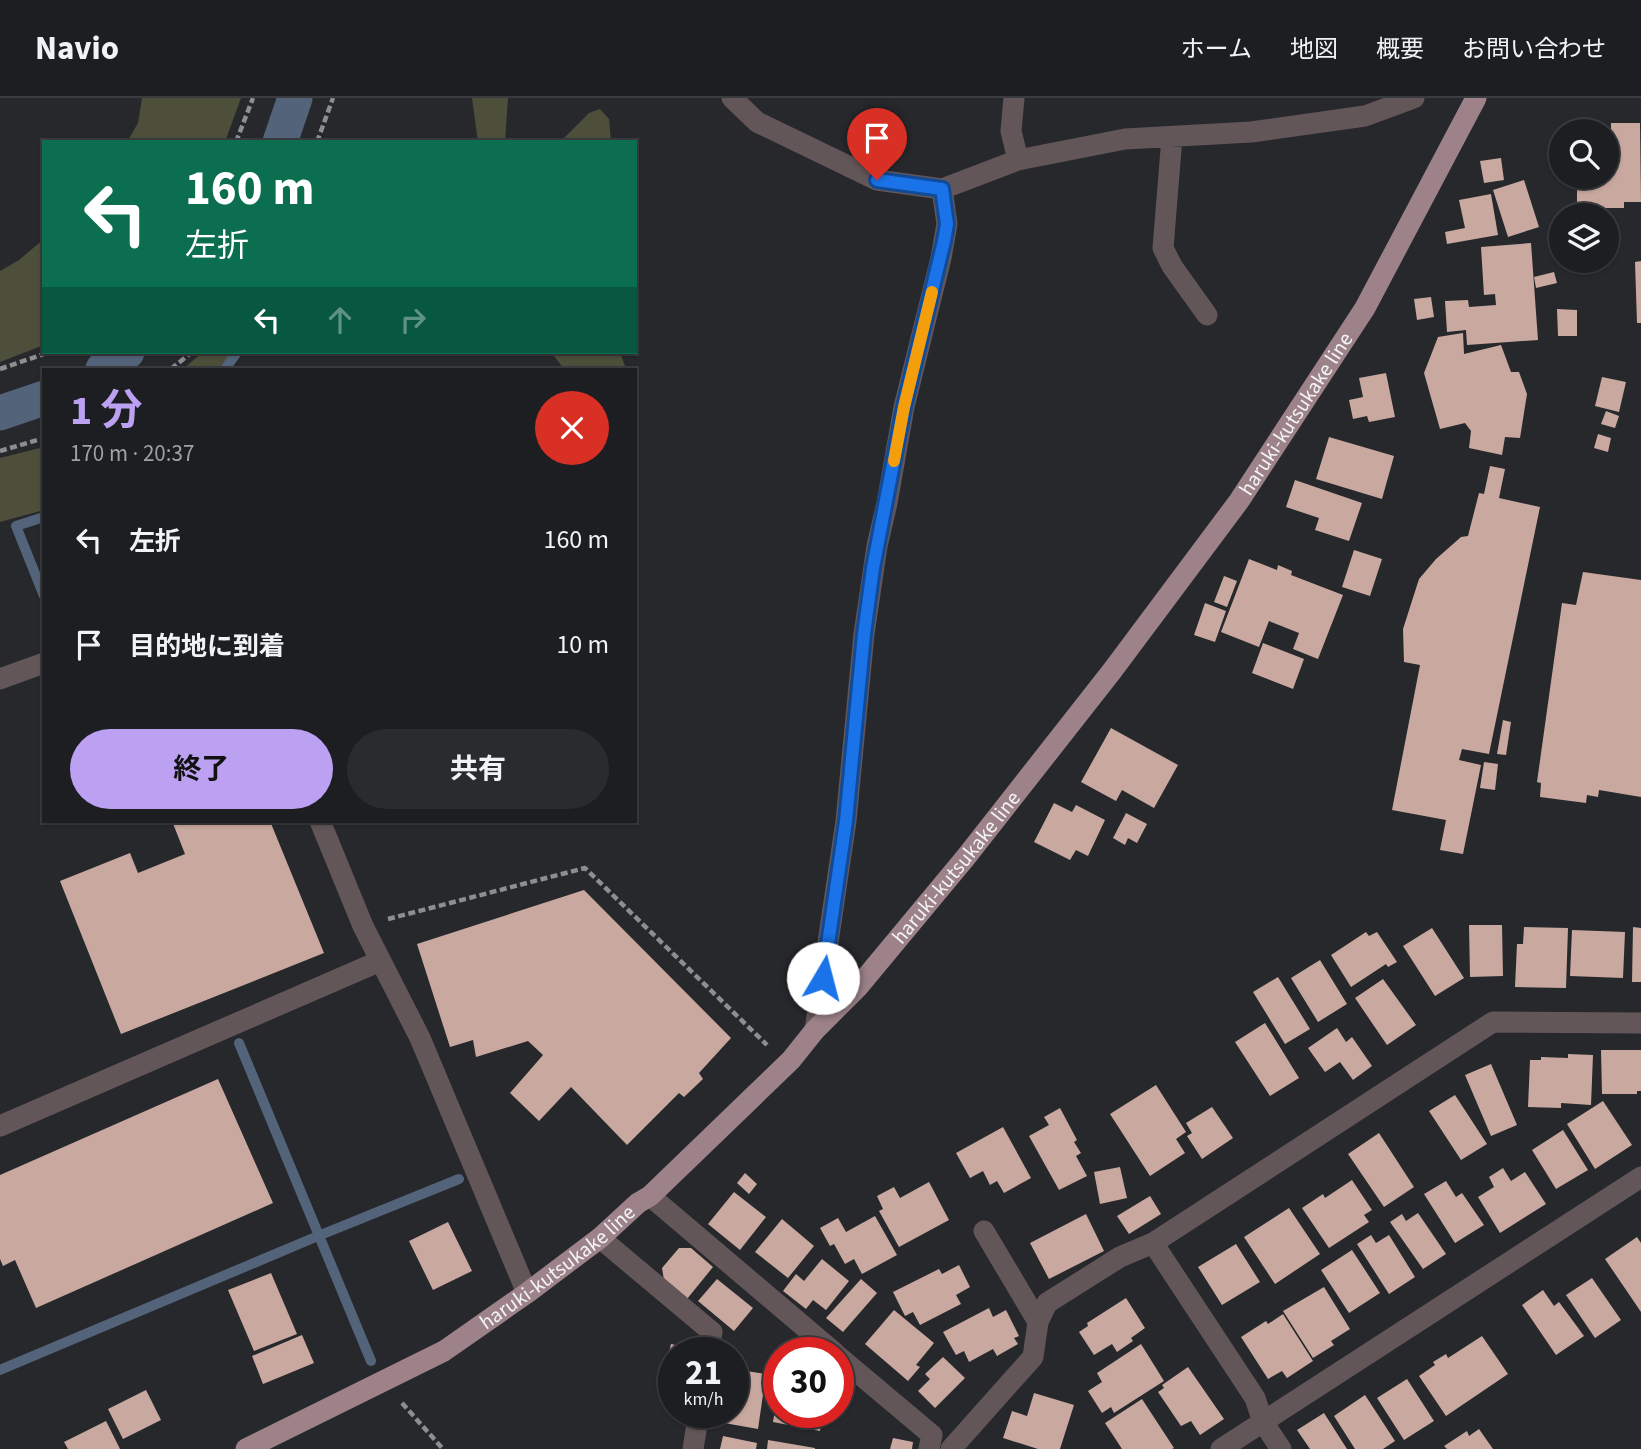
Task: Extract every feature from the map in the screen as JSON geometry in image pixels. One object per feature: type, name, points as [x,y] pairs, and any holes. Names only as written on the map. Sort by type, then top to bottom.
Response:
[{"type":"main road","name":"haruki-kutsukake line","points":[[246,1449],[444,1351],[600,1238],[638,1203],[650,1196],[791,1060],[815,1030],[858,987],[1112,671],[1239,501],[1365,308],[1476,98]]},
{"type":"street","points":[[732,98],[757,122],[877,180],[942,189],[1018,160],[1125,139],[1251,132],[1365,116],[1414,98]]},
{"type":"street","points":[[1014,98],[1010,131],[1018,160]]},
{"type":"street","points":[[1172,138],[1163,248],[1172,266],[1208,315]]},
{"type":"street","points":[[815,1030],[846,821],[864,634],[875,559],[904,407],[945,236],[947,224],[942,189]]},
{"type":"street","points":[[0,679],[42,664]]},
{"type":"street","points":[[321,823],[363,926],[420,1038],[527,1293]]},
{"type":"street","points":[[0,1126],[380,961]]},
{"type":"street","points":[[854,1371],[930,1442],[951,1449],[1033,1357],[1038,1322],[1047,1303],[1120,1257],[1153,1243],[1493,1022],[1641,1023]]},
{"type":"street","points":[[1221,1449],[1641,1177]]},
{"type":"street","points":[[650,1196],[816,1337]]},
{"type":"street","points":[[984,1231],[1038,1322]]},
{"type":"street","points":[[600,1238],[712,1332],[711,1337]]},
{"type":"street","points":[[1153,1243],[1255,1398],[1263,1422],[1280,1449]]},
{"type":"street","points":[[693,1449],[696,1428]]},
{"type":"path","points":[[237,140],[253,98]]},
{"type":"path","points":[[318,140],[333,98]]},
{"type":"path","points":[[0,369],[44,354]]},
{"type":"path","points":[[172,368],[190,354]]},
{"type":"path","points":[[0,451],[42,439]]},
{"type":"path","points":[[363,926],[585,868],[760,1040],[791,1060]]},
{"type":"path","points":[[383,1382],[443,1449]]},
{"type":"green space","points":[[142,98],[241,98],[226,140],[128,140],[138,123]]},
{"type":"green space","points":[[472,98],[508,98],[505,140],[478,140]]},
{"type":"green space","points":[[600,109],[609,119],[611,140],[562,140],[589,113]]},
{"type":"green space","points":[[42,241],[42,346],[0,362],[0,271],[19,260]]},
{"type":"green space","points":[[201,354],[230,354],[219,368],[184,368]]},
{"type":"green space","points":[[553,354],[621,354],[626,368],[563,368]]},
{"type":"green space","points":[[42,448],[42,511],[0,522],[0,458]]},
{"type":"building","points":[[1619,123],[1640,123],[1641,202],[1624,202],[1624,208],[1619,208],[1619,203],[1577,203],[1577,189],[1619,189]]},
{"type":"building","points":[[1501,158],[1504,180],[1484,183],[1480,161]]},
{"type":"building","points":[[1524,180],[1539,227],[1508,237],[1493,190]]},
{"type":"building","points":[[1491,194],[1498,235],[1447,244],[1445,232],[1465,228],[1459,200]]},
{"type":"building","points":[[1531,243],[1538,340],[1467,345],[1466,330],[1447,332],[1445,301],[1468,300],[1469,307],[1496,305],[1495,294],[1484,295],[1481,247]]},
{"type":"building","points":[[1641,261],[1641,323],[1637,323],[1635,262]]},
{"type":"building","points":[[1554,273],[1557,283],[1536,288],[1534,277]]},
{"type":"building","points":[[1431,297],[1434,317],[1417,320],[1414,299]]},
{"type":"building","points":[[1557,309],[1577,310],[1577,336],[1558,336]]},
{"type":"building","points":[[1463,333],[1464,354],[1501,345],[1511,372],[1519,372],[1527,394],[1520,438],[1505,437],[1502,455],[1469,448],[1471,431],[1465,423],[1440,429],[1424,373],[1438,337]]},
{"type":"building","points":[[1386,373],[1395,417],[1369,422],[1367,416],[1353,419],[1349,400],[1363,397],[1359,378]]},
{"type":"building","points":[[1602,377],[1626,382],[1619,412],[1595,406]]},
{"type":"building","points":[[1606,411],[1619,416],[1615,428],[1601,424]]},
{"type":"building","points":[[1598,434],[1611,438],[1608,452],[1594,448]]},
{"type":"building","points":[[1329,437],[1394,456],[1382,499],[1316,479]]},
{"type":"building","points":[[1490,466],[1505,469],[1499,498],[1540,507],[1489,754],[1462,749],[1459,760],[1481,765],[1463,854],[1440,850],[1446,820],[1392,810],[1420,665],[1404,662],[1403,629],[1419,579],[1436,559],[1461,537],[1468,536],[1479,493],[1484,494]]},
{"type":"building","points":[[1295,480],[1362,503],[1349,541],[1315,530],[1319,518],[1286,507]]},
{"type":"building","points":[[1354,550],[1382,559],[1370,596],[1342,587]]},
{"type":"building","points":[[1249,559],[1277,570],[1278,565],[1292,571],[1291,575],[1343,595],[1318,659],[1293,649],[1299,633],[1269,621],[1259,647],[1221,632]]},
{"type":"building","points":[[1583,572],[1641,580],[1641,797],[1599,790],[1598,797],[1587,795],[1586,803],[1540,797],[1541,783],[1537,782],[1562,603],[1576,605]]},
{"type":"building","points":[[1224,576],[1237,581],[1227,607],[1214,602]]},
{"type":"building","points":[[1205,603],[1226,611],[1215,642],[1194,635]]},
{"type":"building","points":[[1263,643],[1304,659],[1293,689],[1252,673]]},
{"type":"building","points":[[1503,720],[1511,722],[1506,755],[1497,754]]},
{"type":"building","points":[[1111,728],[1178,765],[1154,808],[1122,790],[1116,801],[1081,782]]},
{"type":"building","points":[[1484,762],[1498,764],[1495,790],[1480,788]]},
{"type":"building","points":[[1054,803],[1072,812],[1076,805],[1105,820],[1088,856],[1076,850],[1070,860],[1034,842]]},
{"type":"building","points":[[1126,813],[1147,824],[1137,843],[1128,838],[1125,845],[1113,838]]},
{"type":"building","points":[[173,823],[271,823],[324,953],[121,1034],[60,881],[130,853],[138,873],[185,854]]},
{"type":"building","points":[[584,890],[731,1038],[699,1073],[703,1079],[684,1097],[679,1093],[627,1145],[571,1087],[539,1121],[510,1093],[543,1055],[528,1041],[476,1057],[473,1040],[450,1047],[417,944]]},
{"type":"building","points":[[1469,925],[1502,925],[1503,976],[1470,977]]},
{"type":"building","points":[[1524,927],[1568,928],[1566,988],[1515,987],[1517,944],[1523,944]]},
{"type":"building","points":[[1633,927],[1641,928],[1641,982],[1632,982]]},
{"type":"building","points":[[1432,928],[1464,978],[1435,996],[1403,946]]},
{"type":"building","points":[[1572,930],[1625,932],[1623,978],[1570,976]]},
{"type":"building","points":[[1366,932],[1369,936],[1377,932],[1397,962],[1388,967],[1386,964],[1351,987],[1331,955]]},
{"type":"building","points":[[1320,960],[1347,1004],[1318,1022],[1291,978]]},
{"type":"building","points":[[1278,977],[1310,1029],[1285,1044],[1253,992]]},
{"type":"building","points":[[1383,979],[1416,1025],[1387,1045],[1355,998]]},
{"type":"building","points":[[1265,1023],[1299,1078],[1270,1096],[1235,1042]]},
{"type":"building","points":[[1337,1028],[1346,1042],[1352,1037],[1372,1066],[1353,1080],[1340,1062],[1325,1072],[1308,1048]]},
{"type":"building","points":[[1601,1050],[1641,1050],[1641,1091],[1637,1091],[1637,1094],[1602,1094]]},
{"type":"building","points":[[1568,1054],[1593,1055],[1591,1105],[1561,1103],[1561,1108],[1528,1107],[1530,1060],[1541,1060],[1541,1057],[1568,1058]]},
{"type":"building","points":[[1491,1064],[1517,1125],[1491,1136],[1465,1075]]},
{"type":"building","points":[[218,1079],[273,1203],[36,1308],[15,1260],[3,1266],[0,1259],[0,1175]]},
{"type":"building","points":[[1156,1085],[1186,1132],[1176,1139],[1185,1153],[1150,1176],[1110,1114]]},
{"type":"building","points":[[1455,1095],[1487,1144],[1461,1160],[1429,1111]]},
{"type":"building","points":[[1603,1101],[1632,1145],[1595,1169],[1567,1124]]},
{"type":"building","points":[[1212,1107],[1233,1138],[1202,1159],[1187,1136],[1192,1133],[1186,1123]]},
{"type":"building","points":[[1060,1108],[1077,1140],[1074,1142],[1081,1153],[1076,1156],[1087,1176],[1059,1190],[1029,1136],[1049,1125],[1044,1117]]},
{"type":"building","points":[[1003,1127],[1031,1178],[1004,1193],[997,1181],[990,1185],[983,1171],[970,1178],[956,1153]]},
{"type":"building","points":[[1563,1130],[1588,1170],[1556,1189],[1532,1150]]},
{"type":"building","points":[[1379,1133],[1414,1187],[1384,1207],[1348,1154]]},
{"type":"building","points":[[1120,1167],[1127,1198],[1100,1204],[1094,1172]]},
{"type":"building","points":[[1503,1168],[1511,1181],[1525,1172],[1546,1204],[1500,1233],[1478,1197],[1494,1187],[1489,1177]]},
{"type":"building","points":[[745,1173],[757,1184],[749,1194],[737,1183]]},
{"type":"building","points":[[1352,1180],[1372,1210],[1364,1215],[1369,1222],[1329,1248],[1302,1208],[1323,1194],[1325,1198]]},
{"type":"building","points":[[1446,1181],[1456,1197],[1462,1193],[1484,1225],[1455,1243],[1424,1194]]},
{"type":"building","points":[[929,1182],[949,1220],[899,1247],[879,1211],[883,1209],[877,1196],[894,1187],[900,1198]]},
{"type":"building","points":[[734,1192],[766,1217],[740,1250],[708,1224]]},
{"type":"building","points":[[1150,1196],[1161,1214],[1129,1234],[1117,1216]]},
{"type":"building","points":[[1289,1208],[1320,1254],[1275,1284],[1244,1237]]},
{"type":"building","points":[[1418,1213],[1446,1254],[1423,1269],[1390,1222],[1402,1214],[1406,1221]]},
{"type":"building","points":[[1086,1214],[1104,1251],[1049,1279],[1030,1243]]},
{"type":"building","points":[[875,1216],[897,1255],[862,1274],[854,1259],[845,1264],[834,1244],[830,1246],[820,1228],[838,1218],[846,1232]]},
{"type":"building","points":[[782,1219],[814,1246],[788,1278],[755,1252]]},
{"type":"building","points":[[448,1222],[472,1271],[433,1290],[409,1241]]},
{"type":"building","points":[[1371,1235],[1376,1243],[1389,1235],[1415,1277],[1389,1294],[1357,1244]]},
{"type":"building","points":[[1637,1237],[1641,1243],[1641,1312],[1605,1259]]},
{"type":"building","points":[[1236,1244],[1260,1282],[1222,1305],[1198,1267]]},
{"type":"building","points":[[679,1248],[691,1248],[713,1267],[687,1299],[664,1280],[662,1268]]},
{"type":"building","points":[[1352,1250],[1380,1293],[1349,1313],[1321,1270]]},
{"type":"building","points":[[822,1259],[849,1281],[826,1310],[813,1300],[806,1309],[783,1291],[796,1274],[804,1281]]},
{"type":"building","points":[[959,1265],[970,1287],[956,1295],[961,1304],[920,1325],[913,1312],[905,1316],[893,1292],[939,1269],[942,1274]]},
{"type":"building","points":[[271,1273],[297,1334],[254,1351],[228,1290]]},
{"type":"building","points":[[1592,1278],[1621,1320],[1595,1338],[1566,1295]]},
{"type":"building","points":[[717,1279],[753,1308],[734,1331],[698,1301]]},
{"type":"building","points":[[861,1279],[877,1293],[843,1332],[826,1318]]},
{"type":"building","points":[[1324,1287],[1350,1329],[1331,1341],[1334,1345],[1313,1358],[1283,1311]]},
{"type":"building","points":[[1543,1290],[1554,1306],[1559,1302],[1584,1336],[1556,1355],[1522,1305]]},
{"type":"building","points":[[1126,1298],[1145,1328],[1117,1352],[1112,1344],[1094,1355],[1079,1332],[1088,1326],[1087,1323]]},
{"type":"building","points":[[989,1308],[993,1317],[1006,1310],[1019,1336],[1014,1338],[1018,1344],[997,1356],[993,1349],[969,1362],[964,1351],[956,1355],[943,1332]]},
{"type":"building","points":[[894,1310],[934,1343],[916,1365],[920,1367],[908,1381],[865,1344]]},
{"type":"building","points":[[1283,1314],[1313,1361],[1287,1378],[1282,1371],[1268,1379],[1241,1337]]},
{"type":"building","points":[[302,1335],[314,1363],[263,1384],[252,1356]]},
{"type":"building","points":[[1482,1336],[1508,1374],[1446,1416],[1419,1376],[1435,1365],[1433,1362],[1446,1354],[1448,1358]]},
{"type":"building","points":[[1141,1344],[1164,1381],[1114,1413],[1111,1407],[1102,1413],[1088,1391],[1102,1382],[1097,1373]]},
{"type":"building","points":[[943,1357],[965,1378],[935,1408],[918,1391],[930,1379],[925,1374]]},
{"type":"building","points":[[1188,1367],[1224,1419],[1200,1435],[1191,1421],[1181,1426],[1158,1392],[1164,1388],[1162,1385]]},
{"type":"building","points":[[749,1371],[763,1374],[758,1429],[749,1427]]},
{"type":"building","points":[[1407,1379],[1434,1421],[1404,1440],[1377,1398]]},
{"type":"building","points":[[146,1390],[161,1420],[123,1439],[108,1409]]},
{"type":"building","points":[[1034,1393],[1074,1405],[1060,1449],[1038,1449],[1003,1438],[1012,1411],[1027,1416]]},
{"type":"building","points":[[1365,1395],[1395,1441],[1383,1449],[1355,1449],[1334,1416]]},
{"type":"building","points":[[1142,1399],[1174,1448],[1122,1449],[1105,1423]]},
{"type":"building","points":[[1324,1413],[1347,1449],[1310,1449],[1297,1430]]},
{"type":"building","points":[[106,1421],[120,1449],[68,1449],[64,1442]]},
{"type":"building","points":[[1479,1429],[1493,1449],[1447,1449],[1444,1446],[1467,1431],[1469,1436]]},
{"type":"building","points":[[723,1436],[757,1443],[756,1449],[720,1449]]},
{"type":"building","points":[[893,1438],[913,1442],[912,1449],[890,1449]]},
{"type":"building","points":[[768,1440],[815,1448],[815,1449],[767,1449]]},
{"type":"waterway","points":[[281,140],[295,98]]},
{"type":"waterway","points":[[104,368],[124,354]]},
{"type":"waterway","points":[[226,368],[236,354]]},
{"type":"waterway","points":[[0,413],[42,399]]},
{"type":"waterway","points":[[42,518],[16,526],[42,591]]},
{"type":"waterway","points":[[239,1043],[371,1361]]},
{"type":"waterway","points":[[0,1370],[459,1179]]},
{"type":"slow traffic","points":[[894,461],[932,292]]},
{"type":"route","points":[[823,978],[846,821],[864,634],[877,546],[904,407],[947,224],[942,189],[877,180]]}]
